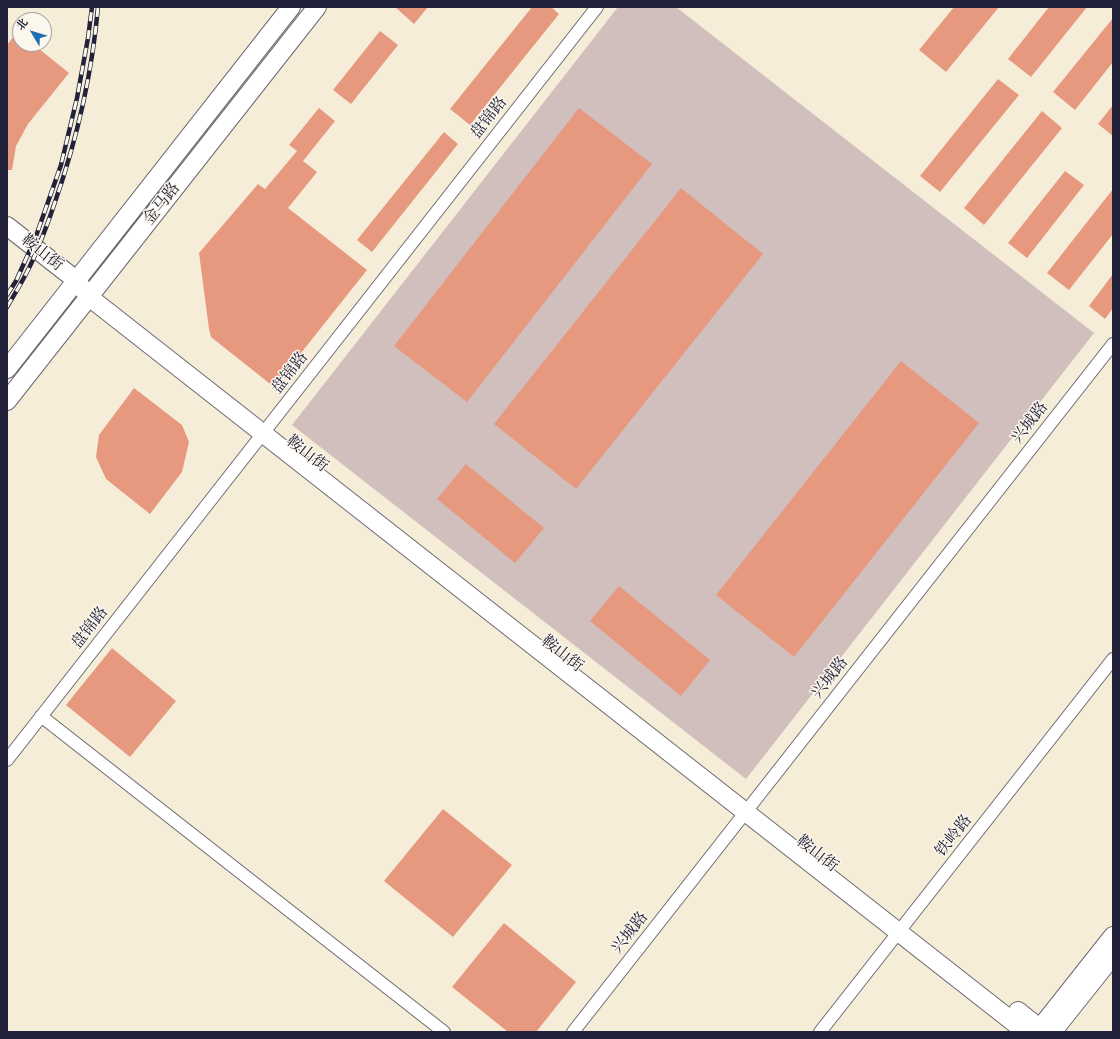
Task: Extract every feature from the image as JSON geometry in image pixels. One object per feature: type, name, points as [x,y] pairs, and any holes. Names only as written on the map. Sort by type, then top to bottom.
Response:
[{"type":"main road","points":[[1040,1031],[1113,954]]},
{"type":"main road","points":[[1068,1032],[1113,974]]},
{"type":"street","name":"金马路","points":[[7,369],[291,7]]},
{"type":"street","name":"金马路","points":[[7,401],[317,7]]},
{"type":"street","name":"盘锦路","points":[[7,760],[597,7]]},
{"type":"street","name":"鞍山街","points":[[7,226],[902,928],[1040,1031]]},
{"type":"street","name":"兴城路","points":[[573,1032],[1113,344]]},
{"type":"street","name":"铁岭路","points":[[820,1032],[1113,659]]},
{"type":"street","points":[[41,716],[444,1032]]},
{"type":"street","points":[[1040,1031],[1113,936]]},
{"type":"shaded area","points":[[618,7],[676,7],[1094,333],[746,779],[292,425]]},
{"type":"building","points":[[395,7],[428,7],[414,24]]},
{"type":"building","points":[[532,7],[551,7],[559,14],[470,125],[450,109]]},
{"type":"building","points":[[954,7],[999,7],[946,72],[919,50]]},
{"type":"building","points":[[1049,7],[1087,7],[1031,77],[1008,59]]},
{"type":"building","points":[[1113,18],[1113,62],[1075,110],[1053,92]]},
{"type":"building","points":[[380,31],[398,45],[351,104],[333,90]]},
{"type":"building","points":[[12,38],[12,52],[43,52],[69,73],[28,124],[16,146],[12,170],[7,170],[7,45]]},
{"type":"building","points":[[998,79],[1019,95],[940,192],[920,176]]},
{"type":"building","points":[[1113,105],[1113,136],[1098,124]]},
{"type":"building","points":[[319,108],[335,121],[303,161],[317,172],[288,208],[367,270],[274,387],[211,337],[199,253],[258,184],[265,189],[297,151],[289,145]]},
{"type":"building","points":[[579,108],[652,164],[467,402],[394,346]]},
{"type":"building","points":[[1042,111],[1062,128],[984,225],[964,208]]},
{"type":"building","points":[[444,132],[458,144],[372,252],[357,240]]},
{"type":"building","points":[[1065,171],[1084,185],[1027,258],[1008,243]]},
{"type":"building","points":[[681,188],[763,254],[576,489],[494,424]]},
{"type":"building","points":[[1113,189],[1113,234],[1069,290],[1047,273]]},
{"type":"building","points":[[1113,274],[1113,308],[1105,319],[1089,306]]},
{"type":"building","points":[[901,361],[979,423],[794,657],[716,595]]},
{"type":"building","points":[[134,388],[182,425],[189,442],[182,472],[150,514],[106,479],[96,457],[99,435]]},
{"type":"building","points":[[466,464],[544,528],[515,563],[437,499]]},
{"type":"building","points":[[619,586],[710,660],[681,696],[590,621]]},
{"type":"building","points":[[112,648],[176,701],[130,757],[66,705]]},
{"type":"building","points":[[443,809],[512,865],[453,937],[384,881]]},
{"type":"building","points":[[504,923],[576,982],[536,1032],[508,1032],[452,987]]},
{"type":"railway","points":[[7,295],[16,281],[35,239],[61,165],[77,98],[92,7]]},
{"type":"railway","points":[[7,307],[36,253],[63,178],[77,130],[88,82],[98,7]]}]
